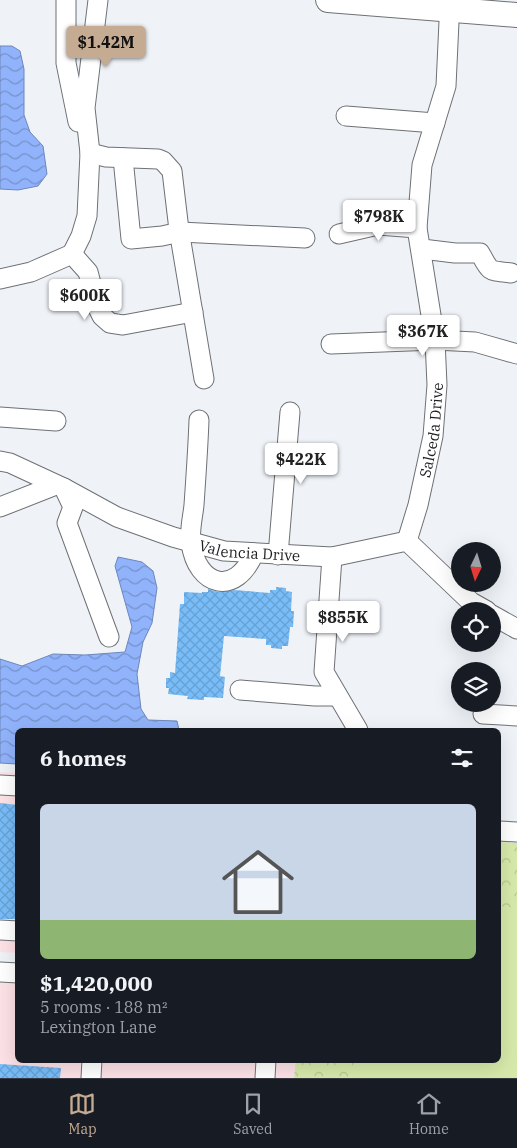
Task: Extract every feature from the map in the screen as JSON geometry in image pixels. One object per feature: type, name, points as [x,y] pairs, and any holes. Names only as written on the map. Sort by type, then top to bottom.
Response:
[{"type":"main road","points":[[328,0],[450,5],[517,15]]},
{"type":"street","points":[[66,0],[66,63],[78,123],[89,145],[106,157],[158,159],[168,166],[172,172],[192,312],[204,379]]},
{"type":"street","points":[[0,279],[31,272],[72,254],[81,236],[87,216],[89,145],[85,108],[98,0]]},
{"type":"street","name":"Salceda Drive","points":[[407,541],[418,505],[433,436],[437,385],[435,340],[422,248],[417,228],[422,165],[446,86],[450,5]]},
{"type":"street","points":[[68,74],[88,74]]},
{"type":"street","points":[[346,116],[435,123]]},
{"type":"street","points":[[123,158],[130,239],[180,232],[305,238]]},
{"type":"street","points":[[339,234],[378,225],[417,228]]},
{"type":"street","points":[[422,248],[455,253],[480,253],[487,268],[493,271],[511,273]]},
{"type":"street","points":[[72,254],[88,272],[97,306],[102,316],[110,323],[123,325],[192,312]]},
{"type":"street","points":[[331,344],[435,340],[475,342],[517,354]]},
{"type":"street","points":[[278,555],[290,412]]},
{"type":"street","points":[[0,417],[56,421]]},
{"type":"street","points":[[199,420],[190,542],[196,563],[206,576],[220,582],[232,580],[243,573],[254,553]]},
{"type":"street","name":"Valencia Drive","points":[[0,461],[60,486],[117,517],[190,542],[224,551],[332,557],[407,541]]},
{"type":"street","points":[[0,507],[60,486],[73,507],[67,523],[109,637]]},
{"type":"street","points":[[407,541],[471,602]]},
{"type":"street","points":[[332,557],[324,672],[357,728]]},
{"type":"street","points":[[501,620],[517,629]]},
{"type":"street","points":[[240,690],[337,696]]},
{"type":"street","points":[[483,714],[517,716]]},
{"type":"street","points":[[0,785],[15,786]]},
{"type":"street","points":[[501,831],[517,832]]},
{"type":"street","points":[[0,930],[15,931]]},
{"type":"street","points":[[0,972],[15,973]]},
{"type":"street","points":[[91,1078],[92,1063]]},
{"type":"street","points":[[265,1078],[266,1063]]},
{"type":"shaded area","points":[[0,772],[15,773],[15,953],[0,952]]},
{"type":"shaded area","points":[[501,842],[517,843],[517,1078],[0,1078],[0,982],[15,983],[15,1063],[501,1063]]},
{"type":"green space","points":[[501,842],[517,843],[517,1078],[294,1078],[296,1063],[501,1063]]},
{"type":"green space","points":[[501,906],[517,908],[517,1078],[364,1078],[355,1063],[501,1063]]},
{"type":"water","points":[[0,46],[12,46],[20,51],[24,69],[24,115],[30,132],[43,146],[47,174],[38,186],[18,190],[0,189]]},
{"type":"water","points":[[118,557],[142,562],[153,571],[157,588],[152,623],[143,642],[137,674],[141,709],[148,720],[177,721],[179,728],[15,728],[15,764],[0,763],[0,659],[22,666],[53,654],[85,655],[125,652],[132,627],[115,566]]},
{"type":"building","points":[[276,587],[286,588],[286,591],[292,592],[291,611],[294,611],[293,627],[290,627],[288,646],[282,646],[282,649],[271,648],[271,645],[266,645],[266,639],[224,636],[220,676],[225,677],[223,698],[204,697],[204,700],[187,699],[188,696],[168,694],[169,688],[166,688],[166,678],[170,678],[170,672],[175,673],[180,604],[184,604],[184,592],[202,593],[208,592],[208,589],[218,592],[234,590],[270,593],[270,590],[276,590]]},
{"type":"building","points":[[0,803],[15,805],[15,919],[0,919]]},
{"type":"building","points":[[0,1064],[61,1068],[60,1078],[0,1078]]}]
